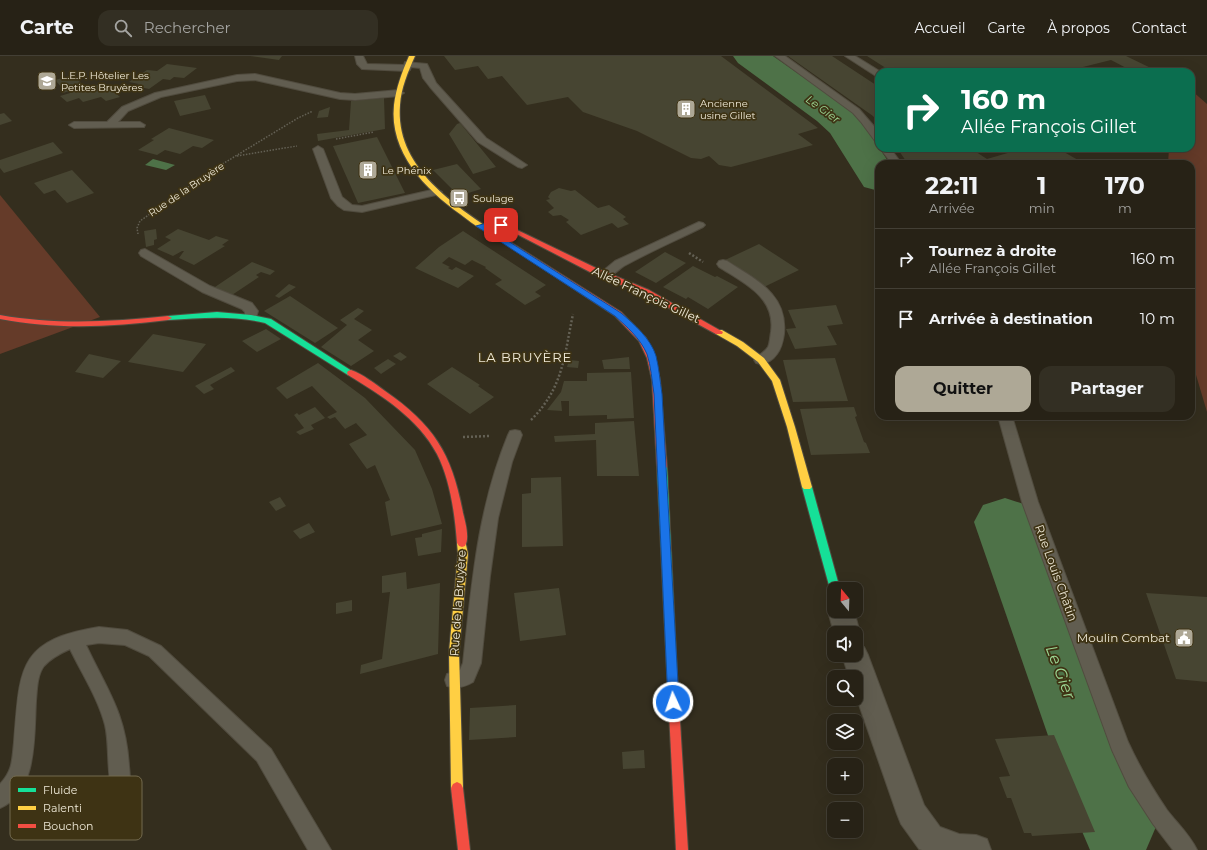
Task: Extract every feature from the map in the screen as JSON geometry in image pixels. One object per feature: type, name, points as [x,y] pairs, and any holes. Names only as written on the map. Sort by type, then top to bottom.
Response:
[{"type":"street","points":[[409,60],[402,79],[397,105],[398,128],[404,152],[417,173],[456,210],[618,314],[632,327],[644,342],[651,355],[656,373],[658,394],[682,850]]},
{"type":"street","name":"Allée François Gillet","points":[[480,226],[494,223],[501,225],[604,275],[646,292],[696,318],[740,344],[761,360],[776,380],[791,427],[833,582]]},
{"type":"street","name":"Rue de la Bruyère","points":[[0,317],[15,321],[55,324],[133,322],[206,313],[231,313],[251,316],[268,321],[376,388],[410,415],[428,434],[442,452],[454,490],[461,523],[463,554],[454,652],[454,680],[456,777],[464,850]]},
{"type":"street","points":[[858,662],[912,814],[930,838],[960,849],[976,850]]},
{"type":"lane","points":[[359,56],[362,64],[370,68],[409,60],[424,66],[428,78],[433,85],[476,134],[493,148],[522,165]]},
{"type":"lane","points":[[779,56],[856,111],[875,134]]},
{"type":"lane","points":[[849,56],[875,72]]},
{"type":"lane","points":[[110,125],[124,109],[144,99],[178,90],[242,77],[255,77],[340,96],[355,97],[399,93]]},
{"type":"lane","points":[[74,125],[140,125]]},
{"type":"lane","points":[[318,149],[337,198],[341,205],[346,208],[352,210],[362,209],[436,192]]},
{"type":"lane","points":[[604,275],[619,264],[699,225]]},
{"type":"lane","points":[[145,253],[206,289],[247,306],[252,311],[251,316]]},
{"type":"lane","points":[[723,264],[760,289],[772,302],[776,310],[778,318],[777,339],[774,350],[770,355],[761,360]]},
{"type":"lane","name":"Rue Louis Châtin","points":[[1006,420],[1030,502],[1118,744],[1140,786],[1160,817],[1186,850]]},
{"type":"lane","points":[[454,680],[465,678],[469,675],[472,663],[492,504],[501,473],[515,435]]},
{"type":"lane","points":[[18,776],[22,763],[27,694],[30,676],[38,660],[54,648],[74,639],[99,635],[127,638],[154,651],[264,755],[320,850]]},
{"type":"lane","points":[[74,639],[84,662],[105,700],[114,725],[118,749],[119,776]]},
{"type":"lane","points":[[0,798],[10,787]]},
{"type":"path","name":"Rue de la Bruyère","points":[[145,253],[139,247],[138,228],[140,221],[206,175],[298,118],[355,97]]},
{"type":"path","points":[[668,240],[707,264],[723,264]]},
{"type":"path","points":[[461,437],[515,435],[544,407],[554,392],[565,362],[575,307],[578,302],[589,294]]},
{"type":"shaded area","points":[[1195,94],[1207,104],[1207,412],[1195,372],[1195,160],[1168,160],[1169,152],[1195,152]]},
{"type":"shaded area","points":[[153,159],[175,165],[166,170],[145,165]]},
{"type":"shaded area","points":[[0,195],[100,317],[0,354]]},
{"type":"building","points":[[250,56],[282,56],[279,60]]},
{"type":"building","name":"Ancienne usine Gillet","points":[[444,56],[721,56],[818,128],[798,134],[813,145],[731,167],[719,165],[709,156],[701,159],[691,158],[637,131],[583,112],[568,97],[527,105],[502,76],[488,79],[478,66],[455,70]]},
{"type":"building","points":[[788,56],[832,56],[875,84],[875,119]]},
{"type":"building","points":[[867,56],[1126,56],[1151,68],[1126,68],[1111,60],[1079,68],[886,68]]},
{"type":"building","points":[[167,64],[197,68],[184,78],[174,77],[170,80],[163,79],[149,89],[135,86],[139,84],[129,82],[147,70],[157,71]]},
{"type":"building","points":[[73,75],[82,84],[72,87],[76,89],[63,93],[61,90],[64,90],[55,80]]},
{"type":"building","points":[[104,83],[120,97],[106,101],[101,97],[83,102],[79,98],[67,102],[60,96]]},
{"type":"building","points":[[205,95],[211,109],[180,116],[174,101]]},
{"type":"building","points":[[384,98],[385,129],[318,141],[317,134],[349,130],[351,101]]},
{"type":"building","points":[[330,107],[328,117],[317,118],[319,111]]},
{"type":"building","points":[[4,113],[12,121],[0,125],[0,114]]},
{"type":"building","points":[[460,123],[496,167],[473,174],[449,134],[457,124]]},
{"type":"building","points":[[169,128],[214,140],[202,148],[193,146],[180,154],[165,150],[157,155],[138,150],[154,140],[151,139]]},
{"type":"building","name":"Le Phénix","points":[[377,137],[405,193],[358,203],[333,146]]},
{"type":"building","points":[[53,142],[63,153],[4,173],[0,168],[0,160]]},
{"type":"building","points":[[900,152],[976,152],[987,159],[1011,152],[1064,152],[1078,160],[905,160]]},
{"type":"building","points":[[457,164],[481,189],[459,196],[433,170]]},
{"type":"building","points":[[72,170],[94,193],[67,203],[55,190],[44,194],[34,183]]},
{"type":"building","points":[[559,188],[571,191],[575,190],[598,208],[609,205],[626,217],[623,219],[629,224],[618,228],[612,223],[581,235],[566,222],[569,220],[561,215],[553,216],[548,212],[554,208],[546,200],[550,199],[548,197],[551,192]]},
{"type":"building","points":[[156,229],[157,239],[154,240],[154,245],[146,247],[144,231]]},
{"type":"building","points":[[178,229],[209,240],[216,236],[229,240],[222,245],[225,246],[194,265],[179,258],[184,251],[173,256],[157,249],[171,240],[165,237]]},
{"type":"building","points":[[463,231],[546,285],[535,292],[541,296],[525,305],[495,284],[502,280],[485,268],[486,267],[472,260],[465,265],[449,257],[442,263],[450,267],[448,268],[452,270],[456,267],[474,276],[458,288],[415,268],[439,247]]},
{"type":"building","points":[[759,244],[799,270],[764,287],[725,260]]},
{"type":"building","points":[[665,252],[686,263],[656,283],[635,272]]},
{"type":"building","points":[[252,262],[275,271],[270,275],[261,272],[256,275],[259,277],[229,297],[212,289]]},
{"type":"building","points":[[693,266],[738,287],[708,309],[688,297],[686,299],[663,287]]},
{"type":"building","points":[[289,284],[296,287],[279,298],[275,296]]},
{"type":"building","points":[[290,296],[338,328],[315,343],[264,311]]},
{"type":"building","points":[[836,305],[843,324],[827,326],[837,345],[795,349],[786,329],[796,328],[788,310]]},
{"type":"building","points":[[358,308],[364,311],[354,319],[372,330],[358,340],[374,351],[351,366],[321,347],[347,325],[340,320]]},
{"type":"building","points":[[266,329],[281,339],[257,352],[242,341]]},
{"type":"building","points":[[153,334],[206,344],[183,372],[128,362]]},
{"type":"building","points":[[400,352],[407,357],[401,361],[393,356]]},
{"type":"building","points":[[89,354],[121,361],[103,378],[75,372]]},
{"type":"building","points":[[629,357],[630,369],[604,369],[602,360]]},
{"type":"building","points":[[835,358],[848,401],[793,402],[783,360]]},
{"type":"building","points":[[388,359],[396,364],[381,374],[374,368]]},
{"type":"building","points":[[569,360],[579,361],[578,368],[567,367]]},
{"type":"building","points":[[318,363],[365,398],[415,450],[432,489],[442,524],[391,536],[385,502],[390,500],[375,465],[367,469],[349,444],[367,435],[356,423],[345,429],[335,417],[330,419],[327,417],[337,412],[312,386],[287,399],[276,388]]},
{"type":"building","points":[[231,367],[235,371],[210,385],[214,389],[204,394],[195,386]]},
{"type":"building","points":[[452,367],[480,385],[478,386],[494,397],[470,414],[427,384]]},
{"type":"building","points":[[631,372],[634,418],[607,419],[607,415],[569,416],[569,401],[561,401],[562,411],[547,410],[561,392],[564,381],[587,381],[587,373]]},
{"type":"building","points":[[315,407],[325,418],[311,425],[314,429],[300,435],[296,432],[304,428],[294,415],[297,413],[299,415]]},
{"type":"building","points":[[854,407],[857,416],[855,417],[864,442],[866,443],[870,453],[811,455],[800,409]]},
{"type":"building","points":[[634,421],[639,476],[597,476],[596,440],[555,442],[554,436],[595,434],[595,423]]},
{"type":"building","points":[[561,477],[563,546],[522,547],[522,494],[531,493],[531,478]]},
{"type":"building","points":[[280,497],[286,506],[276,511],[269,502]]},
{"type":"building","points":[[309,523],[315,532],[300,539],[293,531]]},
{"type":"building","points":[[442,529],[441,552],[418,556],[415,538],[422,537],[422,534]]},
{"type":"building","points":[[406,572],[407,589],[440,583],[438,654],[360,674],[361,665],[382,659],[390,592],[382,593],[382,576]]},
{"type":"building","points":[[559,588],[566,635],[520,641],[514,593]]},
{"type":"building","name":"Moulin Combat","points":[[1146,593],[1207,597],[1207,682],[1176,679]]},
{"type":"building","points":[[352,600],[352,611],[336,614],[336,603]]},
{"type":"building","points":[[516,705],[516,737],[469,740],[470,708]]},
{"type":"building","points":[[1054,735],[1095,832],[1032,836],[1031,833],[1024,833],[1011,798],[1007,798],[999,777],[1010,776],[995,739]]},
{"type":"building","points":[[644,750],[645,768],[623,769],[622,752]]},
{"type":"waterway","name":"Le Gier","points":[[750,56],[830,113],[845,126],[875,172]]},
{"type":"waterway","name":"Le Gier","points":[[1005,522],[1118,822]]},
{"type":"traffic: fast","points":[[168,318],[217,314],[251,317],[268,321],[351,373]]},
{"type":"traffic: fast","points":[[662,467],[672,673]]},
{"type":"traffic: fast","points":[[807,487],[833,582]]},
{"type":"traffic: slow","points":[[412,56],[402,79],[397,106],[398,130],[405,151],[416,170],[432,188],[450,204],[491,232]]},
{"type":"traffic: slow","points":[[719,332],[740,344],[761,360],[776,380],[791,427],[807,487]]},
{"type":"traffic: slow","points":[[457,788],[454,652],[463,554],[462,543]]},
{"type":"traffic: jam","points":[[493,223],[511,229],[593,270],[646,292],[719,332]]},
{"type":"traffic: jam","points":[[491,232],[618,314],[643,340],[651,358],[656,380],[662,467]]},
{"type":"traffic: jam","points":[[0,317],[21,321],[84,325],[168,318]]},
{"type":"traffic: jam","points":[[351,373],[376,389],[412,417],[432,439],[440,451],[447,468],[455,496],[459,514],[462,543]]},
{"type":"traffic: jam","points":[[672,673],[682,850]]},
{"type":"traffic: jam","points":[[457,788],[464,850]]},
{"type":"place","name":"L.E.P. Hôtelier Les Petites Bruyères","points":[[47,81]]},
{"type":"place","name":"Ancienne usine Gillet","points":[[686,109]]},
{"type":"place","name":"Le Phénix","points":[[368,170]]},
{"type":"place","name":"Soulage","points":[[459,198]]},
{"type":"place","name":"Moulin Combat","points":[[1184,638]]},
{"type":"district","name":"LA BRUYÈRE","points":[[525,357]]},
{"type":"route","points":[[501,225],[494,223],[480,226],[589,294],[618,314],[632,327],[644,342],[651,355],[656,373],[658,394],[673,702]]}]
